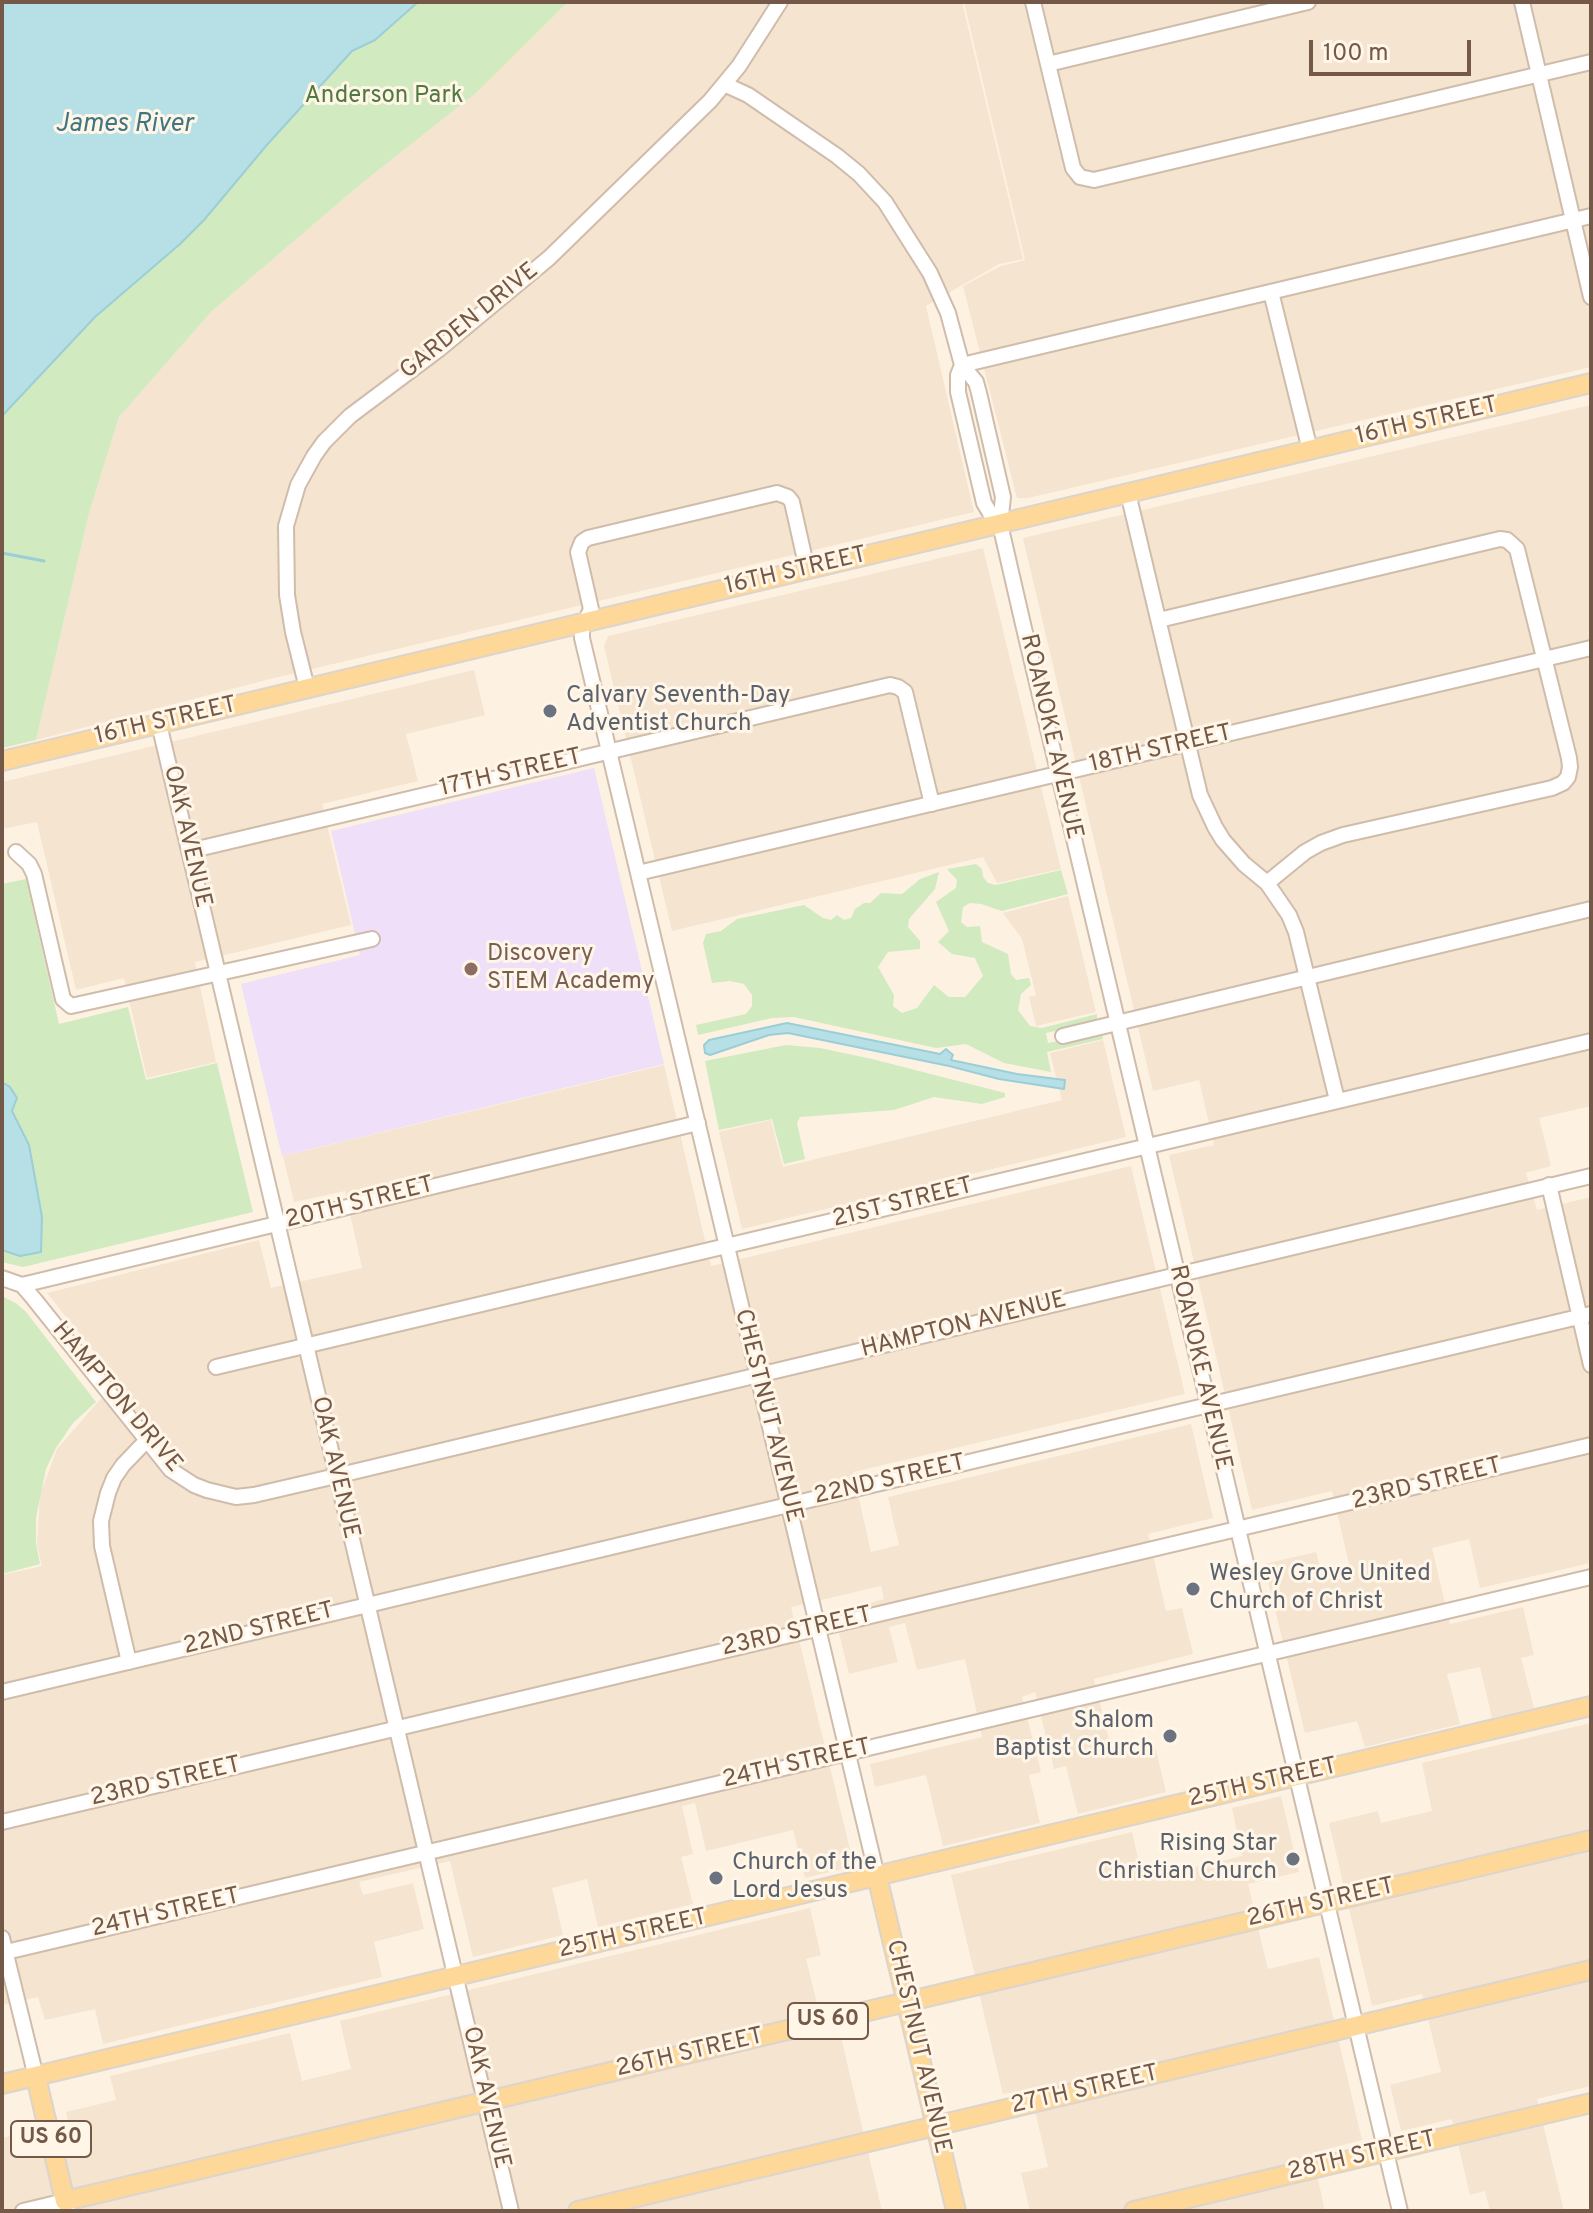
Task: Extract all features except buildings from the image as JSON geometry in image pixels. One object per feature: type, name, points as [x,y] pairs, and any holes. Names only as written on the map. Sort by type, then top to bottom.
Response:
[{"type":"main road","name":"16TH STREET","points":[[2,761],[1591,383]]},
{"type":"main road","name":"25TH STREET","points":[[2,2084],[1591,1706]]},
{"type":"main road","name":"26TH STREET","points":[[66,2206],[486,2102],[1591,1840]]},
{"type":"main road","name":"CHESTNUT AVENUE","points":[[877,1876],[956,2211]]},
{"type":"main road","name":"27TH STREET","points":[[578,2211],[1591,1970]]},
{"type":"main road","name":"US 60","points":[[36,2077],[66,2206]]},
{"type":"main road","name":"28TH STREET","points":[[1134,2211],[1591,2103]]},
{"type":"street","name":"GARDEN DRIVE","points":[[307,688],[290,620],[285,539],[291,504],[314,456],[350,416],[438,350],[549,258],[724,84],[780,2]]},
{"type":"street","points":[[1033,2],[1077,182],[1591,62]]},
{"type":"street","points":[[1048,64],[1308,2]]},
{"type":"street","points":[[1522,2],[1591,297]]},
{"type":"street","name":"ROANOKE AVENUE","points":[[724,84],[748,95],[859,174],[885,202],[930,273],[948,313],[962,365],[958,375],[958,392],[984,503],[1000,524],[1400,2211]]},
{"type":"street","points":[[962,365],[1591,216]]},
{"type":"street","points":[[1271,292],[1310,450]]},
{"type":"street","name":"CHESTNUT AVENUE","points":[[807,569],[792,502],[777,493],[588,538],[582,542],[578,552],[591,609],[582,629],[582,638],[877,1876]]},
{"type":"street","points":[[1128,493],[1200,795],[1215,827],[1236,855],[1267,883],[1296,932],[1337,1100]]},
{"type":"street","points":[[1159,620],[1500,539],[1517,549],[1570,767],[1568,777],[1552,788],[1343,835],[1305,852],[1267,883]]},
{"type":"street","name":"18TH STREET","points":[[638,873],[1591,648]]},
{"type":"street","name":"17TH STREET","points":[[189,851],[900,683],[905,692],[932,804]]},
{"type":"street","name":"OAK AVENUE","points":[[159,724],[511,2211]]},
{"type":"street","points":[[16,852],[29,864],[34,874],[63,999],[71,1006],[372,939]]},
{"type":"street","points":[[1063,1036],[1591,909]]},
{"type":"street","name":"21ST STREET","points":[[216,1367],[1591,1041]]},
{"type":"street","name":"20TH STREET","points":[[22,1285],[698,1123]]},
{"type":"street","name":"HAMPTON AVENUE","points":[[336,1476],[1591,1176]]},
{"type":"street","points":[[1549,1185],[1585,1316],[1591,1365]]},
{"type":"street","points":[[2,1278],[22,1285]]},
{"type":"street","name":"HAMPTON DRIVE","points":[[22,1285],[146,1441],[171,1470],[194,1485],[236,1497],[336,1476]]},
{"type":"street","name":"22ND STREET","points":[[2,1692],[1585,1316]]},
{"type":"street","points":[[129,1662],[102,1546],[101,1521],[114,1478],[146,1441]]},
{"type":"street","name":"23RD STREET","points":[[2,1822],[1591,1445]]},
{"type":"street","name":"24TH STREET","points":[[3,1948],[426,1853],[1591,1577]]},
{"type":"street","points":[[3,1948],[36,2077]]},
{"type":"street","name":"26TH STREET","points":[[23,2211],[66,2206]]},
{"type":"shaded area","points":[[568,2],[962,2],[1023,259],[999,264],[926,306],[974,512],[266,680],[36,740],[89,513],[119,417],[211,312],[362,183],[476,93]]},
{"type":"shaded area","points":[[964,2],[1591,2],[1591,367],[1028,498],[1017,498],[963,286],[1001,266],[1025,260]]},
{"type":"shaded area","points":[[1591,405],[1591,1106],[1539,1118],[1551,1166],[1526,1173],[1537,1210],[1591,1197],[1591,1563],[1480,1588],[1469,1539],[1432,1548],[1450,1624],[1523,1607],[1534,1655],[1521,1658],[1534,1708],[1492,1718],[1480,1667],[1447,1674],[1460,1724],[1365,1747],[1357,1721],[1305,1733],[1264,1564],[1316,1552],[1322,1574],[1350,1568],[1332,1491],[1252,1510],[1169,1155],[1214,1145],[1199,1080],[1153,1091],[1023,538]]},
{"type":"shaded area","points":[[983,548],[1061,869],[997,883],[983,857],[672,931],[604,646],[608,636]]},
{"type":"shaded area","points":[[474,670],[485,715],[406,734],[418,781],[322,804],[351,925],[195,962],[216,1062],[147,1078],[124,978],[76,990],[37,822],[2,829],[2,782]]},
{"type":"shaded area","name":"Discovery STEM Academy","points":[[594,768],[664,1064],[282,1156],[241,984],[360,955],[331,831]]},
{"type":"shaded area","points":[[1068,896],[1096,1012],[1036,1026],[1029,997],[1036,995],[1022,939],[1003,913]]},
{"type":"shaded area","points":[[1103,1040],[1126,1137],[742,1229],[719,1132],[771,1120],[783,1167],[1062,1100],[1050,1053]]},
{"type":"shaded area","points":[[664,1065],[711,1266],[1131,1166],[1185,1394],[853,1472],[871,1552],[899,1545],[888,1497],[1191,1424],[1213,1518],[1148,1534],[1166,1611],[1182,1608],[1193,1654],[1094,1679],[1113,1756],[1155,1746],[1166,1792],[1078,1814],[1066,1766],[1054,1769],[1035,1692],[1022,1697],[1041,1772],[1029,1775],[1040,1823],[943,1846],[926,1775],[875,1787],[870,1764],[982,1737],[965,1659],[917,1670],[905,1623],[889,1627],[898,1662],[849,1674],[834,1613],[884,1599],[881,1586],[791,1607],[854,1866],[805,1878],[793,1830],[706,1851],[695,1803],[682,1806],[693,1854],[681,1857],[693,1904],[598,1927],[587,1879],[552,1888],[563,1935],[473,1957],[450,1861],[359,1882],[363,1895],[413,1883],[424,1929],[374,1942],[382,1977],[103,2044],[95,2009],[45,2020],[38,1997],[2,2005],[2,1575],[42,1566],[37,1544],[40,1495],[57,1449],[118,1381],[47,1293],[259,1240],[271,1288],[362,1268],[345,1191],[294,1202],[283,1156]]},
{"type":"shaded area","points":[[1591,1723],[1591,2086],[1537,2099],[1564,2211],[1490,2211],[1485,2191],[1470,2195],[1452,2119],[1401,2131],[1390,2085],[1441,2072],[1422,1994],[1372,2006],[1329,1823],[1378,1811],[1381,1823],[1432,1811],[1422,1763]]},
{"type":"shaded area","points":[[1281,1796],[1299,1872],[1248,1884],[1259,1932],[1268,1969],[1319,1957],[1362,2140],[1312,2153],[1325,2211],[1030,2211],[1021,2173],[1048,2167],[1030,2089],[1003,2094],[951,1875],[1132,1832],[1143,1880],[1242,1856],[1232,1808]]},
{"type":"shaded area","points":[[810,1908],[821,1955],[806,1959],[825,2036],[840,2033],[882,2211],[2,2211],[2,2138],[68,2121],[66,2112],[116,2100],[110,2076],[290,2033],[302,2081],[351,2069],[340,2021]]},
{"type":"green space","name":"Anderson Park","points":[[418,2],[568,2],[476,93],[362,183],[211,312],[119,417],[89,513],[36,740],[2,748],[2,416],[95,317],[204,220],[352,51],[375,40]]},
{"type":"green space","points":[[976,864],[982,869],[988,883],[996,885],[1061,870],[1068,894],[1002,911],[970,903],[963,907],[961,922],[967,927],[980,926],[982,942],[1008,954],[1011,974],[1016,980],[1029,978],[1031,985],[1021,994],[1018,1010],[1030,1026],[1042,1028],[1097,1014],[1097,1021],[1046,1033],[1048,1043],[1102,1033],[1103,1039],[1047,1052],[1051,1072],[1004,1063],[966,1044],[936,1048],[794,1017],[772,1018],[698,1035],[696,1025],[746,1014],[752,1006],[752,995],[744,984],[730,981],[712,983],[703,943],[706,934],[721,931],[737,919],[804,905],[823,918],[831,920],[837,915],[844,920],[851,918],[855,909],[870,903],[881,893],[902,894],[920,879],[939,872],[935,889],[909,919],[908,927],[920,941],[920,949],[888,952],[878,967],[894,995],[893,1006],[902,1013],[917,1008],[934,985],[949,997],[965,997],[983,976],[975,958],[952,954],[938,942],[949,931],[936,902],[956,888],[957,880],[947,869]]},
{"type":"green space","points":[[26,879],[59,1024],[128,1007],[146,1080],[217,1063],[253,1212],[23,1267],[2,1262],[2,1250],[20,1256],[29,1146],[12,1111],[10,1087],[2,1082],[2,884]]},
{"type":"green space","points":[[786,1045],[820,1048],[872,1059],[1005,1093],[1005,1097],[982,1104],[934,1097],[894,1110],[800,1117],[797,1123],[805,1159],[784,1164],[772,1119],[719,1130],[705,1061]]},
{"type":"green space","points":[[2,1296],[26,1312],[96,1402],[73,1423],[46,1469],[36,1518],[40,1564],[2,1574]]},
{"type":"water","name":"James River","points":[[2,2],[418,2],[375,40],[352,51],[204,220],[95,317],[2,416]]},
{"type":"water","points":[[787,1023],[940,1054],[946,1049],[953,1055],[951,1060],[1065,1080],[1064,1089],[999,1079],[788,1033],[769,1035],[710,1055],[705,1053],[704,1045],[709,1040]]},
{"type":"water","points":[[2,1082],[10,1087],[17,1098],[12,1111],[29,1145],[42,1217],[41,1252],[20,1256],[2,1250]]},
{"type":"waterway","points":[[2,553],[44,561]]},
{"type":"place","name":"Calvary Seventh-Day Adventist Church","points":[[550,711]]},
{"type":"place","name":"Discovery STEM Academy","points":[[471,969]]},
{"type":"place","name":"Wesley Grove United Church of Christ","points":[[1193,1589]]},
{"type":"place","name":"Shalom Baptist Church","points":[[1170,1736]]},
{"type":"place","name":"Rising Star Christian Church","points":[[1293,1859]]},
{"type":"place","name":"Church of the Lord Jesus","points":[[716,1878]]}]
